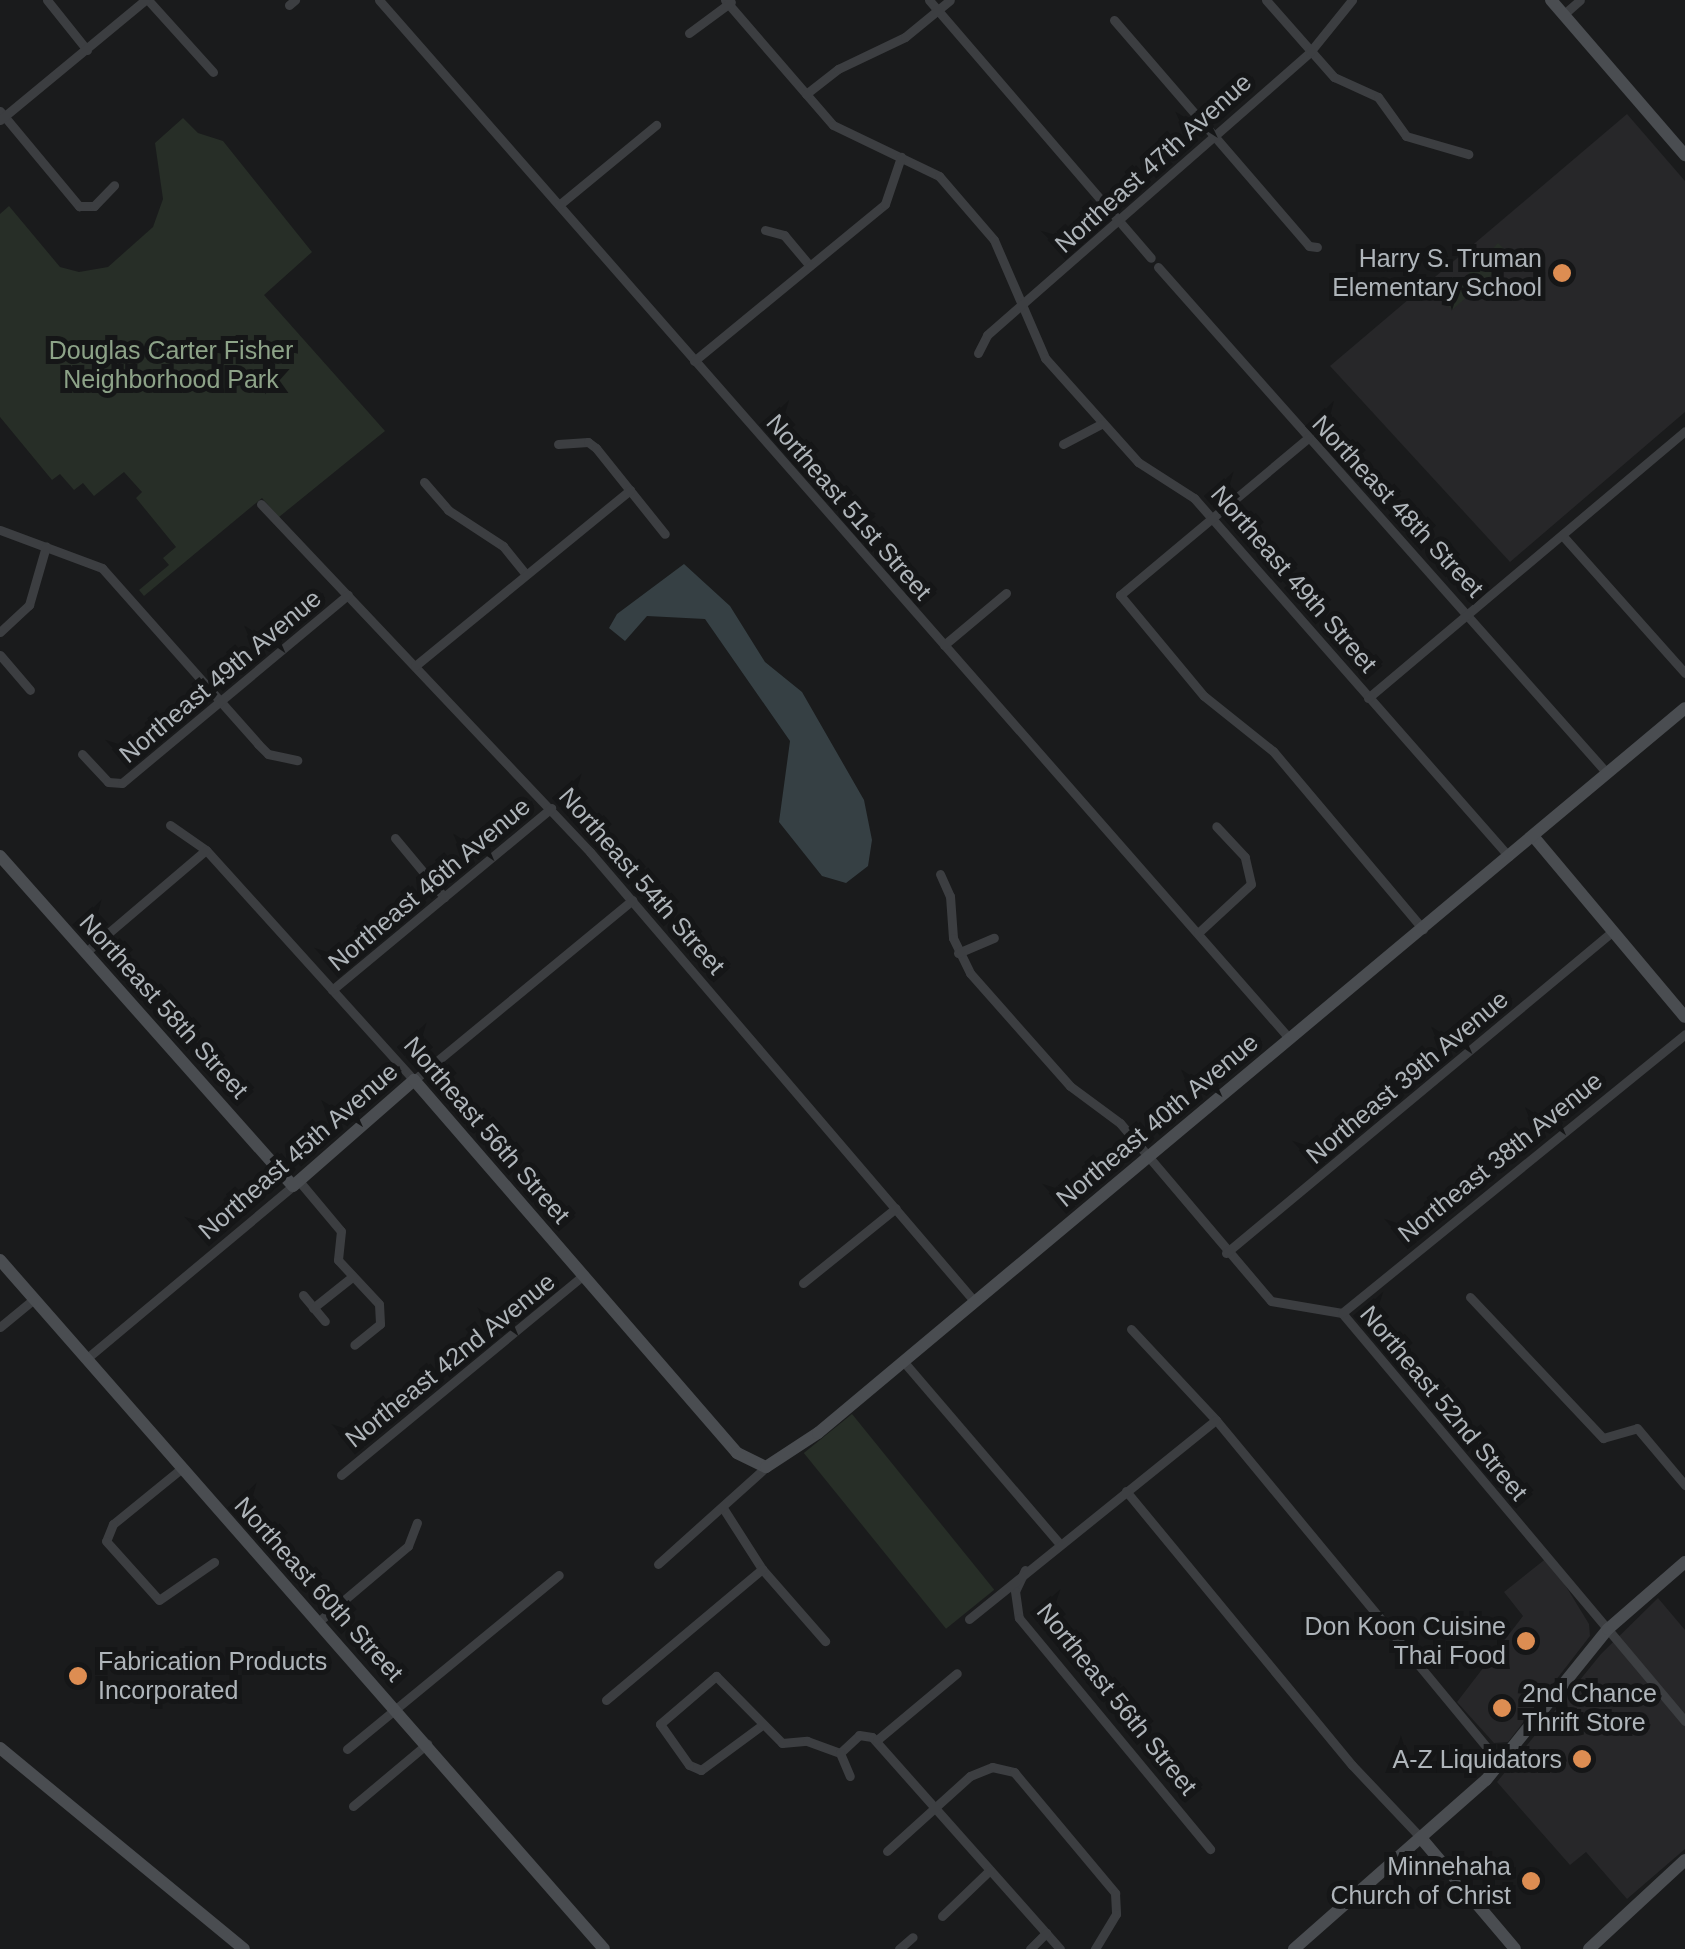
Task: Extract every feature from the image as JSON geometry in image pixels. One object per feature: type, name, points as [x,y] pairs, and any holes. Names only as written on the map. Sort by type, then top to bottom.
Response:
[{"type":"street","points":[[47,0],[87,50]]},
{"type":"street","points":[[114,185],[88,208],[74,203],[1,116],[147,0],[214,72]]},
{"type":"street","name":"Northeast 51st Street","points":[[379,0],[1290,1039]]},
{"type":"street","points":[[929,0],[1150,258]]},
{"type":"street","points":[[806,94],[950,0]]},
{"type":"street","points":[[1266,0],[1334,77],[1378,97],[1406,136],[1468,154]]},
{"type":"street","name":"Northeast 47th Avenue","points":[[978,353],[1022,305],[1310,52],[1352,0]]},
{"type":"street","points":[[1551,0],[1685,155]]},
{"type":"street","points":[[1564,14],[1580,0]]},
{"type":"street","points":[[689,33],[729,1]]},
{"type":"street","name":"Northeast 49th Street","points":[[729,1],[806,94],[852,139],[939,176],[994,240],[1045,358],[1138,462],[1194,498],[1509,856]]},
{"type":"street","points":[[1114,20],[1310,246],[1318,246]]},
{"type":"street","points":[[559,205],[656,125]]},
{"type":"street","points":[[694,361],[885,204],[901,157]]},
{"type":"street","points":[[765,230],[784,235],[810,266]]},
{"type":"street","name":"Northeast 48th Street","points":[[1158,267],[1470,614],[1607,773]]},
{"type":"street","points":[[1063,444],[1101,424]]},
{"type":"street","points":[[1368,698],[1684,433]]},
{"type":"street","points":[[1308,438],[1120,595],[1204,696],[1272,751],[1422,929]]},
{"type":"street","points":[[558,444],[588,442],[665,534]]},
{"type":"street","points":[[424,482],[458,519],[504,546],[526,574]]},
{"type":"street","points":[[414,666],[630,490]]},
{"type":"street","name":"Northeast 54th Street","points":[[261,504],[477,738],[552,808],[974,1302]]},
{"type":"street","points":[[0,530],[102,568],[268,754],[297,760]]},
{"type":"street","points":[[1562,535],[1685,673]]},
{"type":"street","points":[[0,632],[29,604],[46,546]]},
{"type":"street","points":[[944,645],[1006,592]]},
{"type":"street","name":"Northeast 49th Avenue","points":[[82,754],[116,785],[348,595]]},
{"type":"street","points":[[0,655],[30,690]]},
{"type":"street","name":"Northeast 40th Avenue","points":[[658,1564],[766,1468],[785,1460],[1685,708]]},
{"type":"street","name":"Northeast 46th Avenue","points":[[332,990],[552,808]]},
{"type":"street","name":"Northeast 56th Street","points":[[170,825],[206,850],[414,1080],[737,1452],[766,1468]]},
{"type":"street","points":[[1198,933],[1251,884],[1244,857],[1216,826]]},
{"type":"street","points":[[1533,836],[1685,1017]]},
{"type":"street","points":[[395,838],[444,897]]},
{"type":"street","points":[[86,952],[206,850]]},
{"type":"street","name":"Northeast 58th Street","points":[[0,856],[296,1183]]},
{"type":"street","name":"Northeast 52nd Street","points":[[940,874],[958,952],[1070,1086],[1120,1123],[1226,1254],[1271,1301],[1342,1313],[1685,1721]]},
{"type":"street","name":"Northeast 45th Avenue","points":[[86,1359],[632,900]]},
{"type":"street","name":"Northeast 39th Avenue","points":[[1226,1254],[1613,932]]},
{"type":"street","points":[[958,952],[994,938]]},
{"type":"street","name":"Northeast 38th Avenue","points":[[1342,1313],[1685,1034]]},
{"type":"street","points":[[296,1183],[340,1229],[337,1257],[379,1304],[380,1324],[354,1345]]},
{"type":"street","points":[[803,1283],[896,1208]]},
{"type":"street","name":"Northeast 60th Street","points":[[0,1260],[426,1744],[599,1947]]},
{"type":"street","name":"Northeast 42nd Avenue","points":[[342,1475],[584,1275]]},
{"type":"street","points":[[313,1308],[352,1276]]},
{"type":"street","points":[[303,1295],[325,1321]]},
{"type":"street","points":[[1470,1297],[1604,1438],[1638,1428],[1685,1485]]},
{"type":"street","points":[[0,1327],[34,1299]]},
{"type":"street","points":[[1131,1329],[1216,1420],[1501,1765]]},
{"type":"street","points":[[903,1361],[1058,1542]]},
{"type":"street","points":[[969,1620],[1058,1542],[1216,1420]]},
{"type":"street","points":[[182,1468],[113,1524],[106,1538],[159,1600],[214,1562]]},
{"type":"street","points":[[1126,1492],[1352,1766],[1421,1838],[1515,1949]]},
{"type":"street","points":[[723,1508],[762,1569],[826,1641]]},
{"type":"street","points":[[318,1622],[408,1546],[417,1523]]},
{"type":"street","points":[[1294,1949],[1501,1765],[1608,1629],[1685,1562]]},
{"type":"street","points":[[606,1700],[762,1569]]},
{"type":"street","name":"Northeast 56th Street","points":[[1025,1570],[1014,1606],[1030,1634],[1210,1848]]},
{"type":"street","points":[[346,1749],[559,1575]]},
{"type":"street","points":[[877,1740],[957,1672]]},
{"type":"street","points":[[762,1725],[701,1770],[689,1764],[660,1724],[716,1676],[782,1743],[806,1741],[840,1753],[850,1776]]},
{"type":"street","points":[[840,1753],[859,1735],[877,1740],[1060,1949]]},
{"type":"street","points":[[354,1806],[426,1744]]},
{"type":"street","points":[[0,1748],[244,1949]]},
{"type":"street","points":[[886,1852],[980,1770],[1014,1772],[1115,1893],[1116,1914],[1095,1949]]},
{"type":"street","points":[[1590,1949],[1683,1866]]},
{"type":"street","points":[[942,1916],[990,1870]]},
{"type":"street","points":[[1030,1949],[1046,1933]]},
{"type":"street","points":[[899,1949],[913,1937]]},
{"type":"shaded area","name":"Harry S. Truman Elementary School","points":[[1627,114],[1685,181],[1685,412],[1510,562],[1330,366]]},
{"type":"shaded area","points":[[684,564],[730,606],[765,662],[802,692],[864,800],[872,840],[868,866],[846,883],[822,876],[779,822],[790,741],[705,619],[647,616],[625,641],[609,628],[617,614]]},
{"type":"shaded area","points":[[1548,1557],[1589,1624],[1590,1636],[1508,1742],[1494,1743],[1457,1702],[1523,1616],[1504,1592]]},
{"type":"shaded area","points":[[1658,1598],[1685,1630],[1685,1849],[1627,1899],[1586,1852],[1570,1865],[1497,1782],[1601,1654]]},
{"type":"green space","name":"Douglas Carter Fisher Neighborhood Park","points":[[183,118],[198,133],[223,141],[312,252],[264,295],[385,431],[279,517],[262,498],[144,596],[139,590],[169,565],[163,558],[176,547],[136,498],[142,492],[124,472],[94,496],[83,483],[74,490],[60,474],[52,480],[0,417],[0,214],[9,206],[60,267],[79,272],[108,267],[153,227],[163,199],[155,143]]},
{"type":"green space","points":[[1498,243],[1512,257],[1452,310],[1443,300]]},
{"type":"green space","points":[[852,1414],[994,1590],[946,1629],[804,1453]]},
{"type":"place","name":"Harry S. Truman Elementary School","points":[[1562,273]]},
{"type":"place","name":"Don Koon Cuisine Thai Food","points":[[1526,1641]]},
{"type":"place","name":"Fabrication Products Incorporated","points":[[78,1676]]},
{"type":"place","name":"2nd Chance Thrift Store","points":[[1502,1708]]},
{"type":"place","name":"A-Z Liquidators","points":[[1582,1759]]},
{"type":"place","name":"Minnehaha Church of Christ","points":[[1531,1881]]}]
